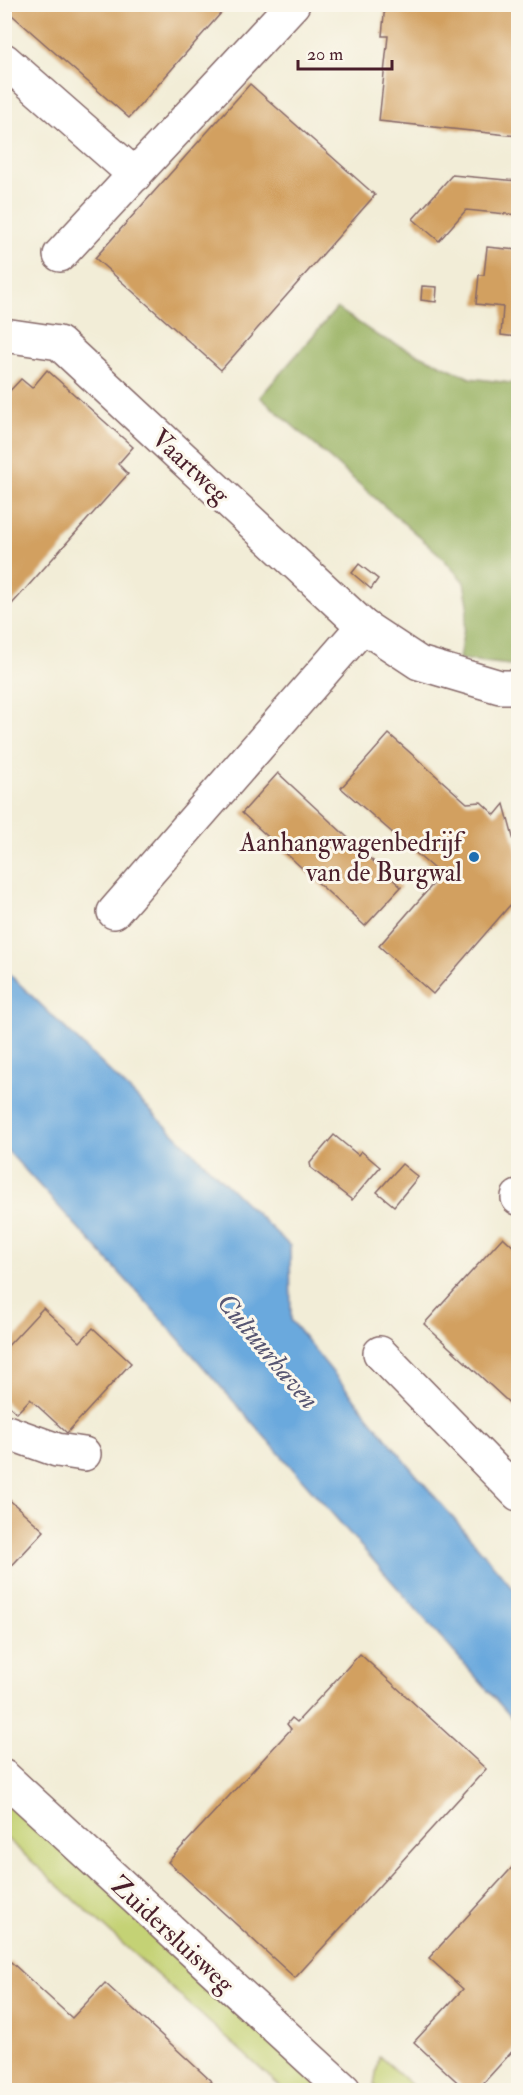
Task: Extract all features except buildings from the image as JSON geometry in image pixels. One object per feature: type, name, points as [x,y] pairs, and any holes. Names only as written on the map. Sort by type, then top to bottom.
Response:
[{"type":"street","points":[[60,255],[293,4]]},
{"type":"street","points":[[4,60],[135,175]]},
{"type":"street","name":"Vaartweg","points":[[4,335],[59,343],[363,626],[419,663],[500,687],[519,687]]},
{"type":"street","points":[[114,912],[363,626]]},
{"type":"street","points":[[380,1353],[519,1494]]},
{"type":"street","points":[[4,1431],[57,1450],[84,1454]]},
{"type":"street","name":"Zuidersluisweg","points":[[4,1777],[344,2091]]},
{"type":"green space","points":[[337,308],[378,336],[470,378],[518,384],[518,666],[459,659],[468,604],[464,582],[440,555],[260,397]]},
{"type":"green space","points":[[4,1792],[323,2090],[284,2090],[5,1837]]},
{"type":"green space","points":[[379,2056],[417,2090],[380,2090],[374,2085]]},
{"type":"water","name":"Cultuurhaven","points":[[5,970],[290,1246],[291,1321],[414,1472],[518,1594],[518,1725],[148,1304],[5,1148]]},
{"type":"place","name":"Aanhangwagenbedrijf van de Burgwal","points":[[474,857]]}]
